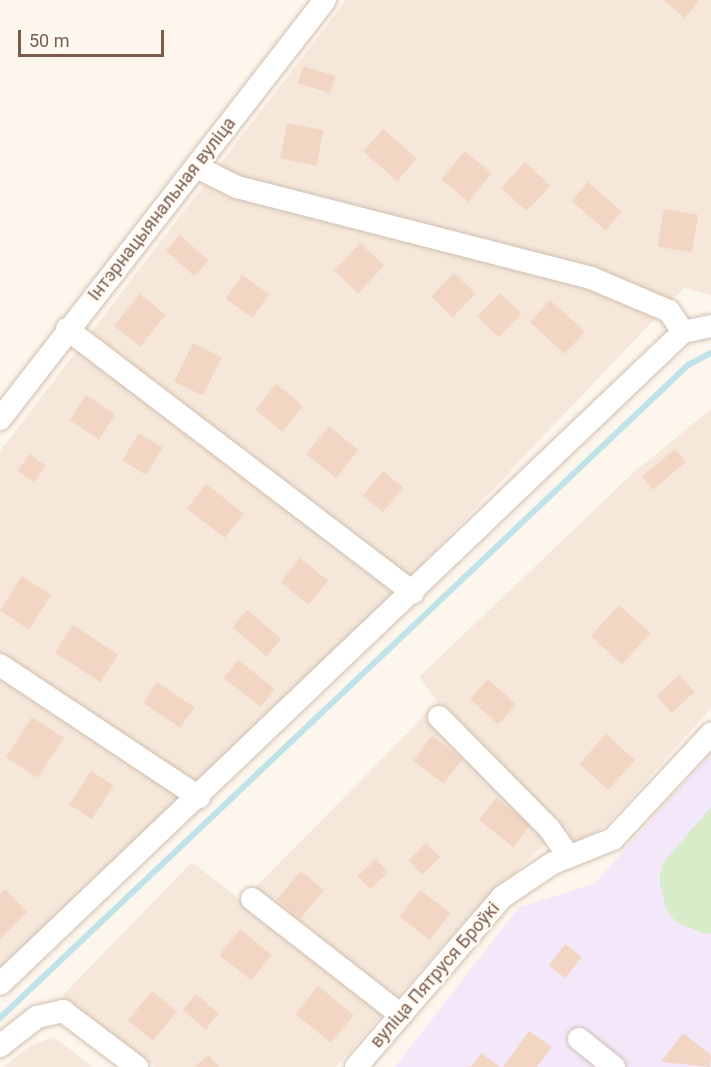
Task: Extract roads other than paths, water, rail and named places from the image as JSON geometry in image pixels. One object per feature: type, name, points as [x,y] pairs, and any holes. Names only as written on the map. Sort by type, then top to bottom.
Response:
[{"type":"street","name":"Інтэрнацыянальная вуліца","points":[[0,419],[67,329],[197,167],[325,0]]},
{"type":"street","points":[[197,167],[237,187],[591,278],[669,311],[683,332]]},
{"type":"street","points":[[0,984],[200,797],[683,332],[711,326]]},
{"type":"street","points":[[67,329],[413,593]]},
{"type":"street","points":[[0,665],[200,797]]},
{"type":"street","points":[[439,717],[549,828],[569,857]]},
{"type":"street","name":"вуліца Пятруся Броўкі","points":[[356,1067],[502,897],[569,857],[613,839],[711,734]]},
{"type":"street","points":[[252,899],[401,1015]]},
{"type":"street","points":[[0,1046],[37,1017],[63,1011],[137,1067]]},
{"type":"street","points":[[579,1039],[614,1067]]},
{"type":"waterway","points":[[0,1018],[688,365],[711,353]]}]
